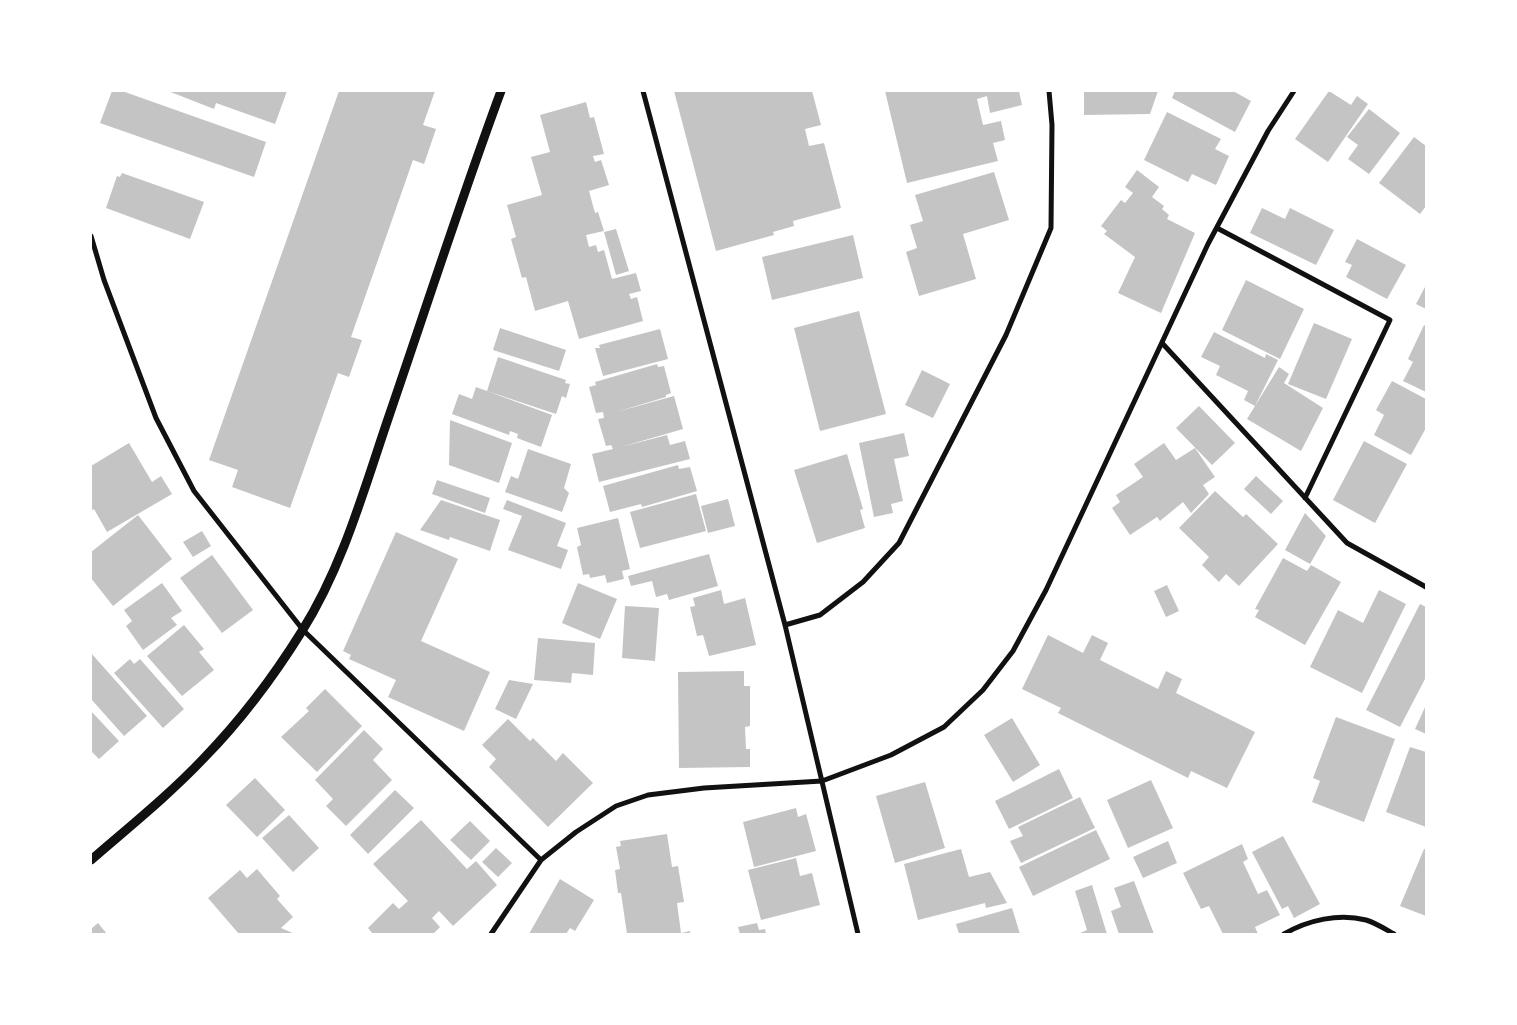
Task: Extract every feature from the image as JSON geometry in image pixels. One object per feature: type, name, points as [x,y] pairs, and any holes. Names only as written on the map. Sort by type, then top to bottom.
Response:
[{"type":"street","points":[[91,860],[152,808],[205,758],[258,694],[303,630],[336,567],[360,502],[501,91]]},
{"type":"street","points":[[643,91],[785,626],[858,934]]},
{"type":"street","points":[[785,626],[820,615],[863,582],[899,543],[1006,335],[1051,228],[1052,124],[1049,91]]},
{"type":"street","points":[[491,934],[541,860],[576,832],[616,806],[648,794],[704,788],[822,781],[891,755],[944,727],[983,690],[1013,651],[1046,590],[1217,228],[1268,131],[1294,91]]},
{"type":"street","points":[[1217,228],[1390,320],[1305,498]]},
{"type":"street","points":[[91,236],[104,280],[156,418],[194,491],[303,630],[541,860]]},
{"type":"street","points":[[1162,343],[1347,543],[1426,587]]},
{"type":"street","points":[[1284,934],[1298,926],[1336,917],[1367,920],[1394,934]]},
{"type":"building","points":[[112,91],[122,91],[266,142],[254,177],[100,123]]},
{"type":"building","points":[[168,91],[287,91],[275,124],[216,103],[214,109]]},
{"type":"building","points":[[339,91],[435,91],[423,125],[436,129],[424,164],[413,160],[351,337],[362,340],[349,377],[338,373],[290,508],[232,487],[238,470],[209,460]]},
{"type":"building","points":[[674,91],[812,91],[821,125],[805,129],[809,146],[824,143],[841,208],[793,221],[794,226],[773,232],[774,235],[716,251]]},
{"type":"building","points":[[885,91],[1019,91],[1022,105],[990,113],[987,96],[977,99],[983,125],[1001,121],[1005,140],[993,143],[998,161],[907,183]]},
{"type":"building","points":[[1084,91],[1158,91],[1150,114],[1084,115]]},
{"type":"building","points":[[1175,91],[1233,91],[1251,101],[1235,132],[1172,98]]},
{"type":"building","points":[[1329,91],[1351,105],[1357,96],[1368,104],[1328,162],[1295,139]]},
{"type":"building","points":[[586,102],[590,118],[594,117],[604,154],[593,156],[595,162],[601,160],[609,185],[589,191],[595,213],[598,212],[604,231],[586,235],[589,247],[596,245],[598,252],[604,250],[612,279],[636,273],[641,291],[629,294],[631,299],[637,297],[643,321],[579,339],[568,301],[535,311],[526,277],[522,278],[511,239],[516,237],[507,205],[542,195],[531,157],[550,152],[540,115]]},
{"type":"building","points":[[1369,109],[1400,133],[1369,174],[1348,159],[1358,145],[1347,137]]},
{"type":"building","points":[[1167,112],[1221,139],[1215,149],[1229,156],[1216,185],[1192,174],[1188,182],[1144,160]]},
{"type":"building","points":[[1414,137],[1426,146],[1426,206],[1420,214],[1379,183]]},
{"type":"building","points":[[1137,170],[1159,187],[1152,197],[1164,206],[1162,209],[1169,215],[1167,219],[1195,233],[1161,313],[1118,293],[1135,257],[1104,234],[1107,231],[1101,226],[1121,200],[1125,203],[1133,193],[1125,187]]},
{"type":"building","points":[[994,172],[1009,220],[963,234],[976,279],[919,296],[906,252],[917,248],[910,225],[923,221],[915,195]]},
{"type":"building","points":[[122,173],[204,202],[190,239],[106,208],[117,176],[120,177]]},
{"type":"building","points":[[1262,208],[1285,219],[1290,208],[1334,230],[1316,265],[1250,233]]},
{"type":"building","points":[[616,229],[629,271],[616,275],[604,232]]},
{"type":"building","points":[[853,235],[863,278],[772,300],[762,257]]},
{"type":"building","points":[[1357,239],[1406,265],[1387,299],[1346,277],[1352,265],[1345,262]]},
{"type":"building","points":[[1246,280],[1304,309],[1280,359],[1222,330]]},
{"type":"building","points":[[1426,285],[1426,309],[1416,304]]},
{"type":"building","points":[[859,311],[886,414],[820,431],[794,328]]},
{"type":"building","points":[[1314,323],[1352,339],[1326,399],[1288,384]]},
{"type":"building","points":[[1424,325],[1426,326],[1426,392],[1403,381],[1413,362],[1408,359]]},
{"type":"building","points":[[500,328],[566,350],[559,371],[493,350]]},
{"type":"building","points":[[660,329],[668,359],[603,376],[595,348],[600,348],[599,345]]},
{"type":"building","points":[[1214,332],[1265,358],[1266,354],[1278,360],[1255,406],[1244,400],[1248,391],[1216,375],[1220,366],[1201,357]]},
{"type":"building","points":[[498,357],[566,380],[565,383],[570,384],[566,398],[562,396],[556,414],[487,391]]},
{"type":"building","points":[[657,364],[658,367],[664,366],[671,393],[666,395],[666,397],[616,412],[674,396],[683,429],[621,447],[667,435],[670,445],[685,441],[690,459],[599,482],[592,454],[613,449],[611,445],[606,446],[598,419],[604,418],[603,412],[596,413],[589,387],[596,385],[595,382]]},
{"type":"building","points":[[1279,367],[1289,374],[1284,383],[1323,408],[1301,451],[1247,419]]},
{"type":"building","points":[[922,370],[950,384],[933,418],[905,405]]},
{"type":"building","points":[[1392,381],[1426,399],[1426,428],[1411,455],[1374,435],[1384,415],[1376,410]]},
{"type":"building","points":[[476,387],[552,415],[541,447],[517,438],[518,434],[510,431],[509,435],[452,414],[459,394],[472,399]]},
{"type":"building","points":[[1199,406],[1235,443],[1212,465],[1176,428]]},
{"type":"building","points":[[450,420],[512,443],[499,483],[449,465]]},
{"type":"building","points":[[904,433],[909,456],[894,459],[903,501],[891,504],[893,513],[874,517],[859,443]]},
{"type":"building","points":[[1364,441],[1407,464],[1375,523],[1333,500]]},
{"type":"building","points":[[129,443],[152,482],[161,476],[172,494],[107,532],[94,509],[91,511],[91,466]]},
{"type":"building","points":[[1164,443],[1176,460],[1195,448],[1215,477],[1203,485],[1209,494],[1191,513],[1183,502],[1160,521],[1157,517],[1130,535],[1112,508],[1120,502],[1116,495],[1143,477],[1134,464]]},
{"type":"building","points":[[528,449],[571,464],[564,488],[569,493],[562,512],[505,492],[511,476],[518,479]]},
{"type":"building","points":[[847,454],[863,509],[860,510],[865,528],[817,543],[794,470]]},
{"type":"building","points":[[678,465],[679,469],[690,467],[697,491],[642,507],[641,504],[610,512],[603,486]]},
{"type":"building","points":[[1256,476],[1283,501],[1271,514],[1244,489]]},
{"type":"building","points":[[437,480],[490,498],[485,513],[432,494]]},
{"type":"building","points":[[1215,491],[1243,517],[1246,514],[1278,544],[1239,586],[1226,574],[1219,582],[1202,565],[1209,557],[1179,528]]},
{"type":"building","points":[[696,494],[706,531],[640,548],[630,512]]},
{"type":"building","points":[[728,499],[735,526],[708,533],[701,506]]},
{"type":"building","points":[[441,500],[500,520],[490,551],[450,537],[449,540],[420,530]]},
{"type":"building","points":[[507,500],[566,523],[557,546],[568,550],[561,569],[508,550],[522,516],[503,509]]},
{"type":"building","points":[[1305,513],[1326,536],[1310,564],[1285,550]]},
{"type":"building","points":[[138,515],[172,559],[113,606],[91,578],[91,552]]},
{"type":"building","points":[[618,518],[630,569],[622,571],[624,579],[607,583],[605,575],[590,578],[589,574],[583,575],[577,547],[581,545],[577,528]]},
{"type":"building","points":[[202,531],[211,546],[193,557],[183,542]]},
{"type":"building","points":[[396,532],[458,559],[421,641],[490,672],[464,731],[388,697],[396,680],[349,659],[351,655],[343,651]]},
{"type":"building","points":[[709,554],[718,586],[669,600],[667,594],[656,597],[652,581],[631,586],[628,576]]},
{"type":"building","points":[[212,555],[253,610],[222,633],[180,578]]},
{"type":"building","points":[[1283,558],[1307,571],[1311,565],[1341,582],[1305,645],[1255,617],[1259,610],[1255,609]]},
{"type":"building","points":[[162,583],[182,611],[171,618],[177,625],[143,650],[126,626],[132,621],[124,610]]},
{"type":"building","points":[[578,583],[617,599],[600,639],[562,623]]},
{"type":"building","points":[[1167,585],[1179,611],[1166,617],[1154,591]]},
{"type":"building","points":[[721,590],[724,604],[745,598],[756,645],[709,656],[703,635],[697,636],[690,607],[695,606],[693,598]]},
{"type":"building","points":[[1379,590],[1406,604],[1362,693],[1310,667],[1338,610],[1363,623]]},
{"type":"building","points":[[1420,604],[1426,607],[1426,677],[1400,727],[1366,710]]},
{"type":"building","points":[[625,606],[659,608],[655,661],[622,658]]},
{"type":"building","points":[[184,625],[204,649],[199,652],[214,670],[182,696],[147,656]]},
{"type":"building","points":[[1048,635],[1083,653],[1092,635],[1108,643],[1100,660],[1158,689],[1166,671],[1182,679],[1176,693],[1255,732],[1227,788],[1191,771],[1188,778],[1058,713],[1061,708],[1022,689]]},
{"type":"building","points":[[538,638],[595,643],[593,675],[572,673],[571,683],[534,680]]},
{"type":"building","points":[[91,653],[147,716],[124,736],[91,699]]},
{"type":"building","points":[[130,659],[134,664],[140,659],[184,709],[163,728],[114,673]]},
{"type":"building","points":[[744,671],[744,686],[750,686],[750,726],[745,727],[746,749],[750,749],[750,767],[679,768],[678,672]]},
{"type":"building","points":[[509,680],[533,684],[516,719],[495,709]]},
{"type":"building","points":[[325,689],[362,726],[317,772],[281,737],[309,711],[306,708]]},
{"type":"building","points":[[1426,705],[1426,734],[1415,729]]},
{"type":"building","points":[[91,711],[119,741],[99,759],[91,751]]},
{"type":"building","points":[[1336,717],[1395,739],[1364,822],[1312,802],[1320,781],[1313,778]]},
{"type":"building","points":[[1012,718],[1040,765],[1013,782],[984,735]]},
{"type":"building","points":[[508,719],[530,741],[533,738],[556,761],[563,753],[593,783],[548,827],[489,767],[496,759],[482,745]]},
{"type":"building","points":[[364,730],[383,749],[373,760],[392,780],[346,826],[326,806],[333,799],[315,780]]},
{"type":"building","points":[[1410,747],[1426,752],[1426,827],[1386,812]]},
{"type":"building","points":[[1059,769],[1073,798],[1009,829],[995,801]]},
{"type":"building","points":[[255,778],[285,810],[257,837],[226,805]]},
{"type":"building","points":[[1151,780],[1173,828],[1128,848],[1107,800]]},
{"type":"building","points":[[925,782],[945,848],[895,863],[876,796]]},
{"type":"building","points":[[395,790],[414,808],[368,854],[350,835]]},
{"type":"building","points":[[1080,797],[1095,828],[1021,863],[1010,841],[1023,836],[1018,827]]},
{"type":"building","points":[[796,808],[798,817],[806,814],[816,851],[754,867],[743,822]]},
{"type":"building","points":[[289,815],[319,848],[293,872],[262,838]]},
{"type":"building","points":[[421,820],[467,869],[476,861],[497,885],[453,926],[439,911],[432,918],[440,927],[433,934],[373,934],[368,928],[393,903],[399,909],[408,901],[373,864]]},
{"type":"building","points":[[470,821],[490,841],[471,860],[450,840]]},
{"type":"building","points":[[1096,830],[1110,859],[1033,896],[1019,867]]},
{"type":"building","points":[[667,834],[672,867],[678,866],[684,902],[677,903],[681,933],[690,931],[690,934],[627,934],[621,893],[618,893],[615,870],[620,869],[616,847],[621,846],[620,841]]},
{"type":"building","points":[[1283,836],[1320,904],[1294,918],[1288,906],[1282,909],[1252,852]]},
{"type":"building","points":[[1168,841],[1177,863],[1143,878],[1133,857]]},
{"type":"building","points":[[1242,844],[1248,859],[1243,862],[1258,894],[1267,890],[1280,915],[1255,927],[1258,934],[1223,934],[1209,906],[1201,909],[1183,873]]},
{"type":"building","points":[[496,848],[512,863],[498,877],[482,862]]},
{"type":"building","points":[[961,849],[969,877],[990,872],[1007,903],[986,908],[985,903],[918,920],[904,864]]},
{"type":"building","points":[[1424,849],[1426,849],[1426,916],[1400,906]]},
{"type":"building","points":[[796,858],[800,876],[812,873],[820,905],[761,920],[748,870]]},
{"type":"building","points":[[257,869],[280,896],[277,899],[293,917],[281,928],[295,934],[239,934],[208,898],[240,870],[247,878]]},
{"type":"building","points":[[560,879],[594,900],[575,931],[570,928],[566,934],[529,934]]},
{"type":"building","points":[[1134,881],[1154,934],[1119,934],[1111,911],[1121,907],[1114,888]]},
{"type":"building","points":[[1092,885],[1107,934],[1078,934],[1087,930],[1075,891]]},
{"type":"building","points":[[1012,908],[1020,934],[959,934],[956,924]]},
{"type":"building","points":[[98,923],[107,934],[91,934],[91,929]]},
{"type":"building","points":[[757,923],[759,930],[765,929],[766,934],[740,934],[738,927]]}]
